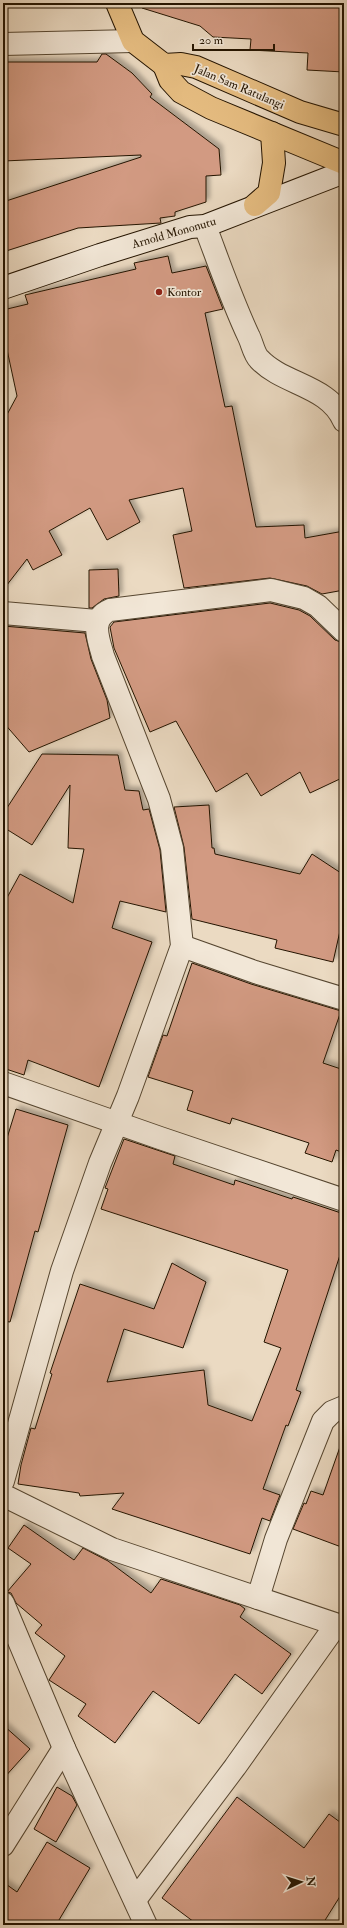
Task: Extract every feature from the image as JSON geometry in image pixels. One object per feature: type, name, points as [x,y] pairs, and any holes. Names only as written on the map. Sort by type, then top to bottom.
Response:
[{"type":"main road","points":[[117,3],[133,41],[164,65],[170,80],[181,92],[211,108],[344,163]]},
{"type":"main road","name":"Jalan Sam Ratulangi","points":[[164,65],[181,64],[196,67],[300,112],[344,125]]},
{"type":"main road","points":[[255,205],[269,193],[274,163],[272,133]]},
{"type":"street","points":[[3,44],[133,41]]},
{"type":"street","name":"Arnold Mononutu","points":[[3,288],[100,255],[190,227],[205,226],[255,205],[344,172]]},
{"type":"street","points":[[205,226],[243,325],[259,359],[280,374],[315,391],[331,403],[342,415],[344,421]]},
{"type":"street","points":[[3,1480],[62,1271],[100,1163],[128,1096],[182,946],[172,848],[159,799],[103,656],[97,633],[97,621],[103,613],[110,610],[271,590],[304,598],[318,606],[344,630]]},
{"type":"street","points":[[3,613],[97,621]]},
{"type":"street","points":[[182,946],[255,972],[344,999]]},
{"type":"street","points":[[3,1083],[344,1200]]},
{"type":"street","points":[[258,1598],[276,1539],[323,1421],[332,1412],[344,1407]]},
{"type":"street","points":[[3,1495],[112,1549],[340,1626],[135,1900]]},
{"type":"street","points":[[3,1603],[64,1748],[146,1925]]},
{"type":"street","points":[[3,1845],[64,1748]]},
{"type":"building","points":[[142,3],[344,3],[344,72],[307,70],[308,53],[250,50],[251,39],[213,37],[200,26],[142,8]]},
{"type":"building","points":[[102,54],[106,54],[132,73],[152,94],[150,97],[219,149],[221,175],[206,176],[206,202],[175,212],[175,216],[160,218],[161,223],[78,228],[3,252],[3,202],[141,157],[141,155],[3,161],[3,62],[97,62]]},
{"type":"building","points":[[168,256],[172,273],[206,266],[223,309],[205,313],[225,407],[232,406],[256,527],[304,525],[305,538],[344,531],[344,590],[322,594],[307,586],[270,578],[184,588],[173,535],[192,531],[183,488],[129,500],[140,522],[107,540],[90,508],[49,531],[62,555],[33,570],[27,559],[3,590],[3,422],[17,396],[3,331],[3,310],[28,304],[25,295],[136,269],[134,263]]},
{"type":"building","points":[[118,569],[119,596],[104,599],[92,608],[89,608],[89,570]]},
{"type":"building","points":[[270,603],[299,610],[310,616],[335,640],[344,643],[344,777],[310,793],[300,772],[261,796],[247,773],[216,792],[176,721],[150,732],[114,648],[110,627],[114,622]]},
{"type":"building","points":[[3,626],[85,633],[91,659],[107,700],[110,718],[29,752],[3,722]]},
{"type":"building","points":[[42,754],[118,755],[125,790],[139,791],[143,810],[149,809],[160,850],[166,912],[120,901],[112,928],[152,942],[99,1087],[28,1060],[24,1075],[3,1068],[3,905],[20,874],[73,903],[84,849],[68,848],[70,785],[32,845],[3,827],[3,814]]},
{"type":"building","points":[[209,805],[212,848],[214,848],[215,854],[300,874],[312,854],[344,875],[344,913],[333,962],[275,948],[277,940],[192,919],[184,847],[174,807]]},
{"type":"building","points":[[192,963],[251,984],[341,1011],[323,1063],[344,1070],[344,1153],[336,1150],[332,1162],[305,1153],[309,1143],[232,1118],[230,1124],[187,1110],[193,1091],[148,1077],[163,1035],[167,1036]]},
{"type":"building","points":[[16,1109],[68,1125],[38,1232],[35,1231],[10,1322],[3,1321],[3,1151]]},
{"type":"building","points":[[124,1139],[175,1156],[173,1164],[234,1185],[235,1180],[344,1214],[344,1257],[340,1255],[296,1390],[301,1392],[288,1426],[286,1425],[263,1489],[280,1495],[270,1521],[262,1518],[250,1554],[112,1509],[124,1493],[80,1496],[79,1493],[18,1484],[21,1465],[31,1428],[35,1429],[52,1374],[50,1373],[80,1284],[154,1309],[172,1263],[206,1282],[183,1348],[124,1329],[107,1382],[204,1370],[208,1405],[252,1421],[281,1348],[264,1342],[288,1270],[101,1209],[108,1189],[105,1188]]},
{"type":"building","points":[[341,1444],[344,1445],[344,1548],[293,1529],[311,1491],[323,1495]]},
{"type":"building","points":[[24,1525],[74,1560],[83,1548],[108,1561],[151,1593],[161,1579],[240,1605],[245,1609],[240,1617],[291,1654],[262,1694],[235,1674],[199,1724],[153,1691],[115,1743],[78,1716],[86,1704],[49,1680],[65,1656],[35,1633],[42,1625],[16,1603],[11,1593],[7,1592],[31,1564],[8,1548]]},
{"type":"building","points":[[3,1725],[30,1749],[3,1779]]},
{"type":"building","points":[[57,1787],[72,1796],[77,1805],[56,1842],[34,1829]]},
{"type":"building","points":[[237,1797],[304,1848],[329,1814],[344,1825],[344,1890],[322,1925],[198,1925],[162,1898]]},
{"type":"building","points":[[47,1842],[90,1868],[56,1925],[3,1925],[3,1882],[17,1892]]},
{"type":"place","name":"Kontor","points":[[159,292]]}]
